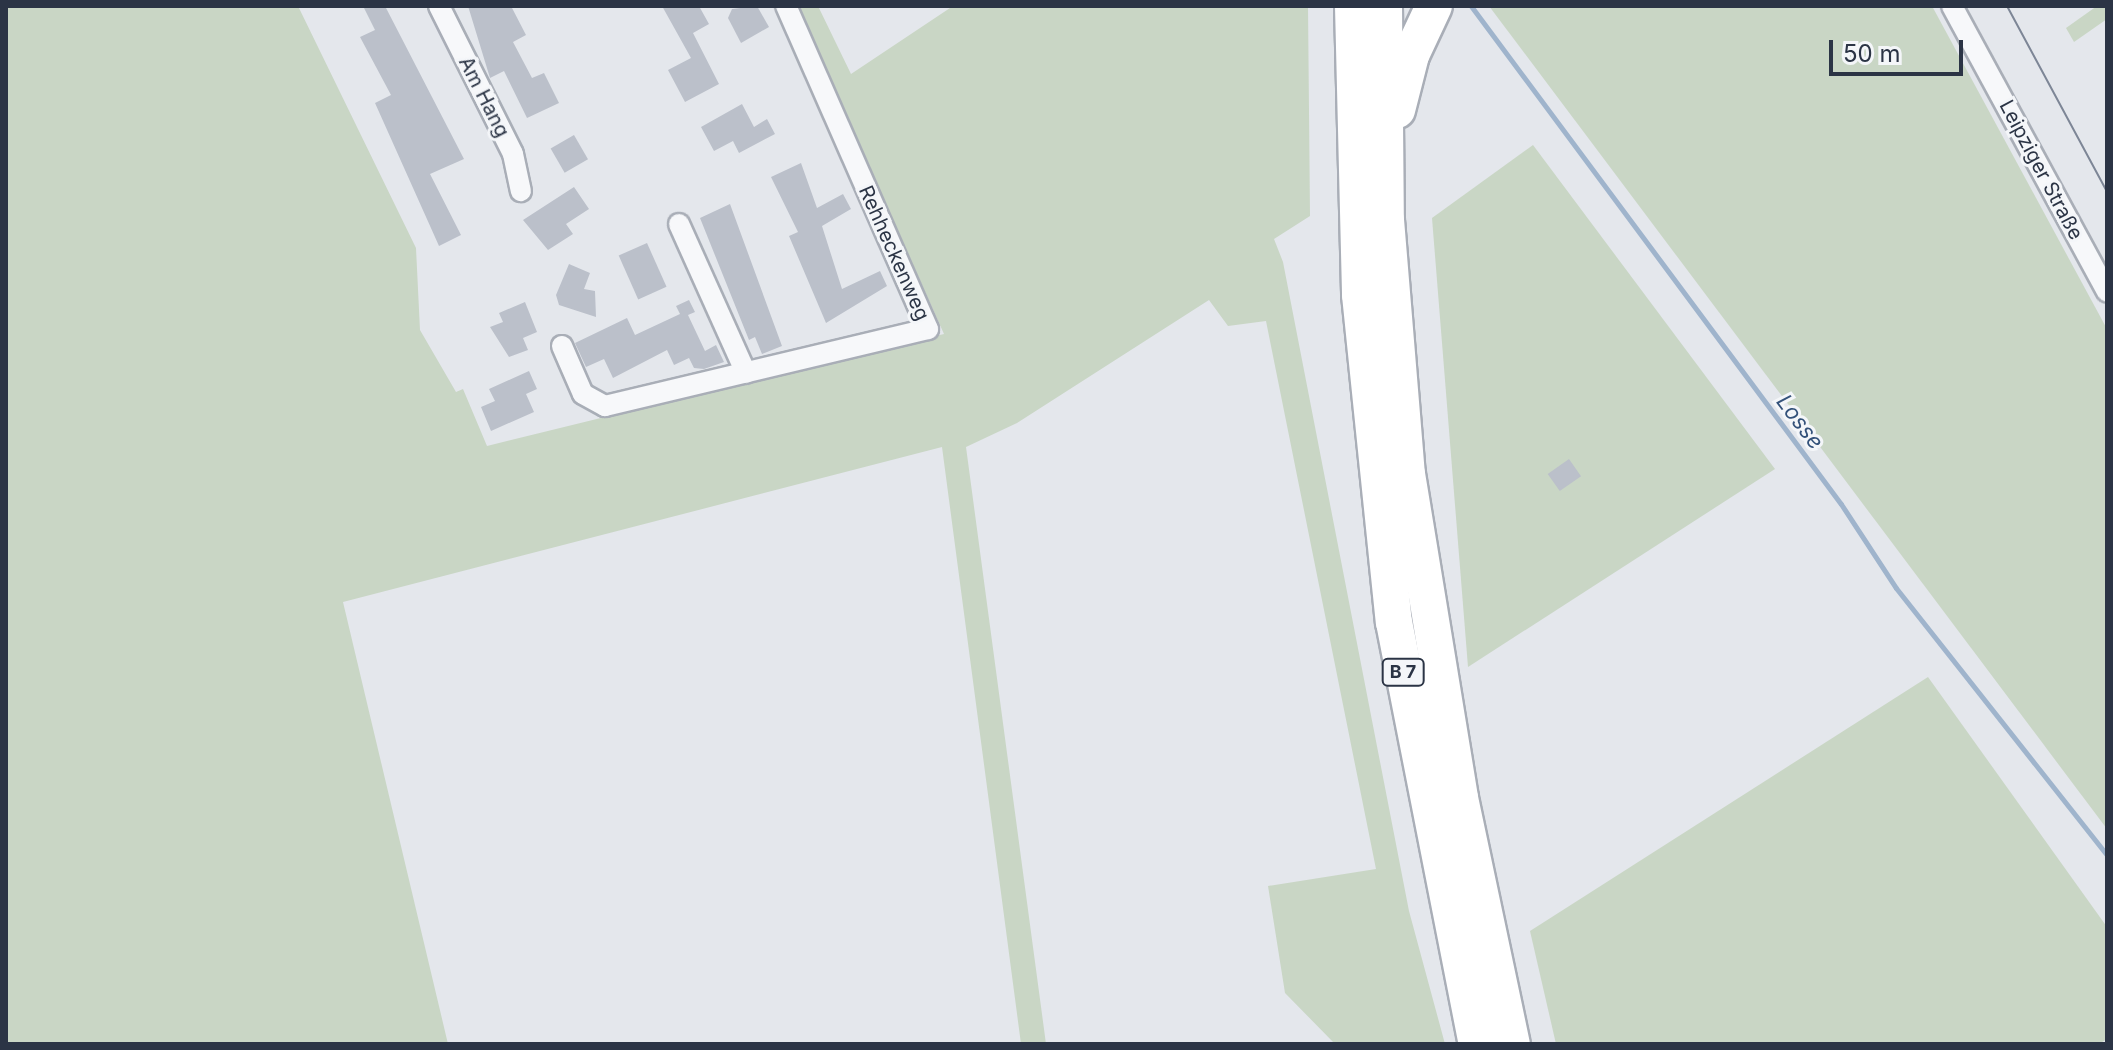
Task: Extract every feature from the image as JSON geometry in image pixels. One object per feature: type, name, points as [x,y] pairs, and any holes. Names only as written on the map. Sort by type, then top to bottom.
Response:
[{"type":"highway","name":"B 7","points":[[1353,6],[1360,295],[1394,622],[1477,1044]]},
{"type":"highway","name":"B 7","points":[[1384,6],[1384,174],[1394,344],[1425,604],[1512,1044]]},
{"type":"highway","points":[[1384,174],[1406,72],[1432,9]]},
{"type":"street","name":"Am Hang","points":[[439,6],[513,154],[521,191]]},
{"type":"street","name":"Rehheckenweg","points":[[562,346],[583,394],[605,406],[928,329],[786,6]]},
{"type":"street","name":"Leipziger Straße","points":[[1952,6],[2107,292]]},
{"type":"street","points":[[679,224],[746,373]]},
{"type":"green space","points":[[6,6],[298,6],[416,248],[420,330],[456,392],[463,389],[487,446],[944,334],[797,6],[818,6],[851,74],[953,6],[1308,6],[1310,216],[1274,239],[1283,262],[1409,911],[1445,1044],[1335,1044],[1285,993],[1268,886],[1376,869],[1266,321],[1228,326],[1209,300],[1017,423],[966,447],[1046,1044],[1021,1044],[942,447],[343,602],[448,1044],[6,1044]]},
{"type":"green space","points":[[1489,6],[1932,6],[2107,329],[2107,829]]},
{"type":"green space","points":[[2097,6],[2107,6],[2107,19],[2074,42],[2066,28]]},
{"type":"green space","points":[[1533,145],[1775,469],[1468,667],[1432,218]]},
{"type":"green space","points":[[1928,677],[2107,927],[2107,1039],[2099,1044],[1556,1044],[1530,931]]},
{"type":"building","points":[[363,6],[385,6],[464,159],[430,174],[461,235],[439,246],[375,103],[391,95],[360,37],[375,30]]},
{"type":"building","points":[[468,6],[511,6],[526,35],[513,42],[532,78],[544,73],[559,103],[527,118],[504,71],[490,78]]},
{"type":"building","points":[[662,6],[699,6],[709,24],[693,33],[719,84],[685,102],[668,70],[691,58]]},
{"type":"building","points":[[757,6],[769,27],[741,43],[728,18],[732,9]]},
{"type":"building","points":[[742,104],[754,127],[767,119],[775,134],[739,153],[733,141],[714,151],[701,127]]},
{"type":"building","points":[[574,135],[588,159],[565,173],[551,149]]},
{"type":"building","points":[[801,163],[817,208],[843,194],[851,209],[822,226],[842,289],[880,271],[887,286],[826,323],[789,236],[798,232],[771,177]]},
{"type":"building","points":[[574,187],[589,209],[566,224],[573,234],[548,250],[523,220]]},
{"type":"building","points":[[730,204],[782,346],[762,354],[755,337],[749,340],[700,218]]},
{"type":"building","points":[[647,243],[667,287],[638,299],[619,256]]},
{"type":"building","points":[[569,264],[590,273],[584,289],[595,291],[596,317],[559,305],[556,295]]},
{"type":"building","points":[[689,300],[695,312],[688,315],[705,351],[716,345],[724,362],[704,369],[694,368],[689,358],[674,365],[667,350],[613,378],[604,359],[586,367],[575,343],[627,318],[635,335],[680,314],[676,306]]},
{"type":"building","points":[[525,302],[537,332],[523,338],[528,350],[509,357],[490,327],[503,322],[499,313]]},
{"type":"building","points":[[529,371],[537,389],[526,394],[534,412],[491,431],[481,407],[495,401],[489,389]]},
{"type":"building","points":[[1569,459],[1581,476],[1560,491],[1548,474]]},
{"type":"waterway","name":"Losse","points":[[1471,6],[1841,504],[1896,588],[2107,855]]},
{"type":"tram line","points":[[2007,6],[2107,192]]}]
